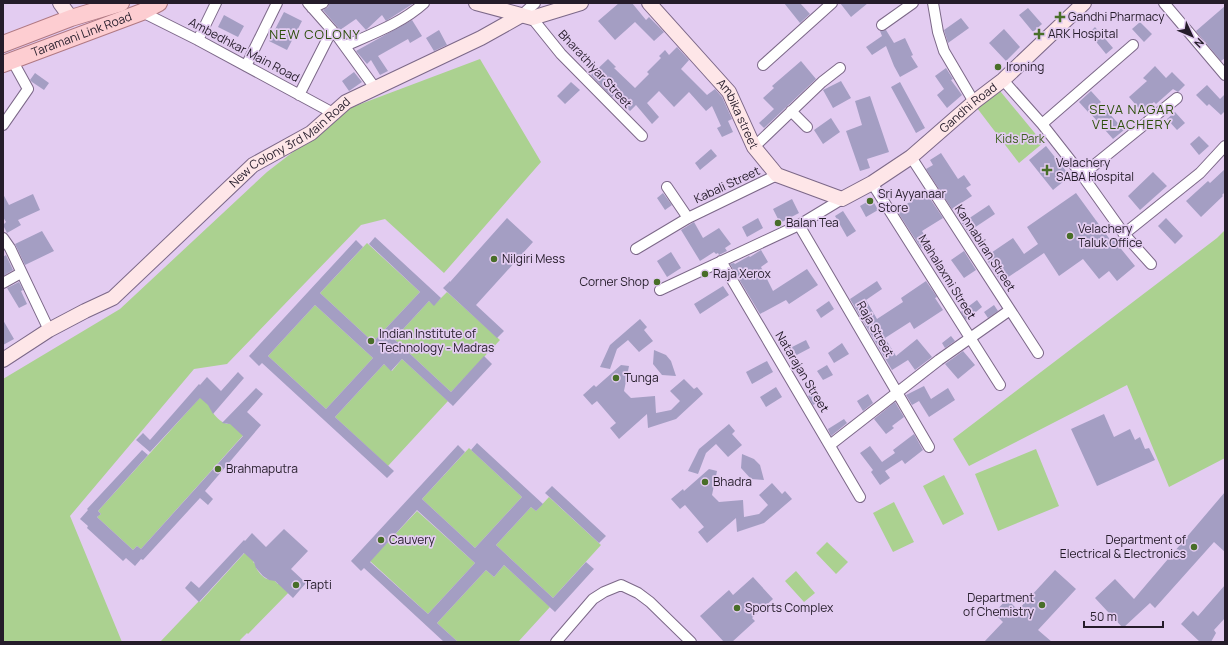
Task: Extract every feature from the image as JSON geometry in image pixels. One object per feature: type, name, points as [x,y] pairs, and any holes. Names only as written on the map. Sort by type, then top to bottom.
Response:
[{"type":"main road","name":"Taramani Link Road","points":[[3,44],[71,18],[121,3]]},
{"type":"main road","name":"Taramani Link Road","points":[[7,62],[142,12],[159,3]]},
{"type":"street","points":[[60,3],[71,18]]},
{"type":"street","points":[[198,40],[216,3]]},
{"type":"street","points":[[246,66],[276,3]]},
{"type":"street","points":[[310,5],[323,3]]},
{"type":"street","points":[[345,46],[387,27],[413,13],[424,3]]},
{"type":"street","points":[[476,3],[527,17],[535,3]]},
{"type":"street","name":"New Colony 3rd Main Road","points":[[3,360],[49,330],[113,298],[253,165],[311,133],[346,102],[527,17],[581,3]]},
{"type":"street","name":"Ambika street","points":[[649,3],[729,92],[754,147],[778,175],[842,199]]},
{"type":"street","points":[[763,65],[832,3]]},
{"type":"street","points":[[882,26],[913,3]]},
{"type":"street","points":[[933,3],[938,32],[944,51],[974,102]]},
{"type":"street","name":"Gandhi Road","points":[[842,199],[872,183],[911,157],[974,102],[1003,80],[1084,3]]},
{"type":"street","points":[[1164,3],[1225,75]]},
{"type":"street","points":[[310,5],[345,46],[374,88]]},
{"type":"street","name":"Ambedhkar Main Road","points":[[142,12],[198,40],[333,113]]},
{"type":"street","name":"Bharathiyar Street","points":[[527,17],[561,54],[642,136]]},
{"type":"street","points":[[299,95],[332,30]]},
{"type":"street","points":[[1042,124],[1133,45]]},
{"type":"street","points":[[3,125],[28,89],[7,62]]},
{"type":"street","points":[[754,147],[822,82],[840,68]]},
{"type":"street","points":[[1003,80],[1042,124],[1082,175],[1124,234],[1151,264]]},
{"type":"street","points":[[1082,175],[1177,98]]},
{"type":"street","points":[[792,111],[807,127]]},
{"type":"street","points":[[1124,234],[1200,173],[1225,146]]},
{"type":"street","name":"Kannabiran Street","points":[[911,157],[1038,353]]},
{"type":"street","name":"Kabali Street","points":[[636,249],[688,218],[778,175]]},
{"type":"street","name":"Mahalaxmi Street","points":[[872,183],[1000,385]]},
{"type":"street","points":[[667,187],[688,218]]},
{"type":"street","points":[[660,290],[799,224],[842,199]]},
{"type":"street","name":"Raja Street","points":[[799,224],[929,447]]},
{"type":"street","points":[[3,238],[10,248],[49,330]]},
{"type":"street","name":"Natarajan Street","points":[[721,261],[860,497]]},
{"type":"street","points":[[3,283],[21,273]]},
{"type":"street","points":[[830,445],[939,360],[1010,310]]},
{"type":"street","points":[[556,642],[593,599],[604,592],[621,585],[638,593],[650,602],[691,642]]},
{"type":"green space","points":[[480,59],[541,162],[444,273],[385,219],[361,225],[227,364],[194,369],[70,516],[122,642],[3,642],[3,379],[120,309],[267,172],[350,108]]},
{"type":"green space","name":"Kids Park","points":[[1000,91],[1043,143],[1019,163],[977,108]]},
{"type":"green space","points":[[1225,230],[1225,458],[1169,487],[1127,385],[969,466],[953,439],[1217,238]]},
{"type":"green space","points":[[367,243],[420,292],[373,342],[320,293]]},
{"type":"green space","points":[[447,292],[500,340],[451,392],[394,339],[429,301],[434,305]]},
{"type":"green space","points":[[315,305],[373,358],[326,409],[268,356]]},
{"type":"green space","points":[[402,359],[448,401],[388,466],[335,417],[384,364],[392,371]]},
{"type":"green space","points":[[205,392],[212,408],[211,410],[222,422],[227,424],[229,423],[247,431],[141,549],[137,546],[133,550],[97,517],[101,514],[98,511]]},
{"type":"green space","points":[[469,448],[522,497],[475,548],[422,499]]},
{"type":"green space","points":[[1036,449],[1059,506],[998,531],[975,474]]},
{"type":"green space","points":[[944,475],[964,514],[943,525],[923,486]]},
{"type":"green space","points":[[549,497],[601,545],[553,598],[496,545],[531,507],[536,511]]},
{"type":"green space","points":[[894,502],[914,542],[893,552],[873,513]]},
{"type":"green space","points":[[417,511],[475,563],[428,614],[370,561]]},
{"type":"green space","points":[[827,542],[848,562],[836,574],[816,553]]},
{"type":"green space","points":[[249,548],[258,556],[253,562],[257,565],[256,568],[261,575],[270,580],[273,579],[278,584],[282,579],[292,589],[248,634],[247,633],[240,640],[241,642],[160,642],[199,601],[200,602]]},
{"type":"green space","points":[[504,565],[550,607],[518,642],[458,642],[437,623],[486,570],[494,577]]},
{"type":"green space","points":[[796,571],[815,593],[804,602],[785,581]]},
{"type":"building","points":[[329,3],[414,3],[386,21],[382,15],[366,30],[356,19],[340,30],[323,10],[328,7]]},
{"type":"building","points":[[619,3],[632,3],[646,20],[649,17],[664,32],[654,41],[635,22],[615,40],[598,21]]},
{"type":"building","points":[[784,3],[800,3],[810,14],[800,23]]},
{"type":"building","points":[[840,3],[868,3],[851,17]]},
{"type":"building","points":[[1225,6],[1225,58],[1221,61],[1196,31]]},
{"type":"building","points":[[1028,8],[1042,24],[1033,32],[1019,15]]},
{"type":"building","points":[[284,12],[302,21],[287,50],[269,41]]},
{"type":"building","points":[[224,15],[244,26],[238,37],[218,27]]},
{"type":"building","points":[[961,18],[969,28],[948,43],[944,30]]},
{"type":"building","points":[[412,20],[422,36],[410,43],[408,39],[378,56],[388,71],[380,75],[371,60],[367,64],[356,51]]},
{"type":"building","points":[[1140,22],[1152,34],[1144,42],[1132,29]]},
{"type":"building","points":[[1095,27],[1113,48],[1106,54],[1089,33]]},
{"type":"building","points":[[1004,29],[1020,47],[1006,61],[989,43]]},
{"type":"building","points":[[439,30],[447,45],[434,51],[426,38]]},
{"type":"building","points":[[886,30],[894,43],[905,38],[913,55],[911,56],[918,67],[900,77],[886,46],[872,55],[866,47],[882,36],[880,31]]},
{"type":"building","points":[[677,47],[689,60],[681,69],[707,95],[715,89],[722,97],[732,119],[728,121],[733,132],[722,137],[717,128],[721,126],[712,106],[706,111],[689,92],[674,107],[659,91],[647,103],[659,117],[652,124],[636,105],[630,111],[614,95],[612,97],[591,75],[608,59],[616,67],[614,68],[635,88],[649,74],[647,72],[661,58],[659,56],[665,50],[669,55]]},
{"type":"building","points":[[801,61],[816,79],[764,128],[759,123],[774,109],[763,98],[774,88],[772,86]]},
{"type":"building","points":[[1155,66],[1166,78],[1172,72],[1185,85],[1178,92],[1173,89],[1156,104],[1154,102],[1142,112],[1129,97],[1147,81],[1143,78]]},
{"type":"building","points":[[946,68],[953,79],[951,80],[962,95],[947,108],[937,95],[944,89],[935,76]]},
{"type":"building","points":[[354,72],[362,82],[349,91],[342,81]]},
{"type":"building","points":[[35,73],[49,83],[44,90],[30,80]]},
{"type":"building","points":[[841,81],[851,98],[833,108],[823,90]]},
{"type":"building","points":[[571,82],[580,90],[565,104],[557,96]]},
{"type":"building","points":[[900,82],[925,128],[916,133],[891,87]]},
{"type":"building","points":[[1207,85],[1220,99],[1225,94],[1225,111],[1221,115],[1209,104],[1207,106],[1196,95]]},
{"type":"building","points":[[1091,91],[1124,130],[1113,139],[1079,102]]},
{"type":"building","points":[[870,96],[889,152],[867,159],[870,168],[860,171],[846,131],[862,125],[855,101]]},
{"type":"building","points":[[1175,112],[1185,123],[1177,130],[1167,119]]},
{"type":"building","points":[[831,118],[840,132],[823,144],[814,130]]},
{"type":"building","points":[[1199,136],[1209,146],[1199,155],[1190,144]]},
{"type":"building","points":[[1046,146],[1070,176],[1053,190],[1029,160]]},
{"type":"building","points":[[711,149],[717,156],[700,170],[695,163]]},
{"type":"building","points":[[941,153],[958,179],[964,175],[971,185],[966,188],[972,196],[952,209],[926,169],[933,165],[930,160]]},
{"type":"building","points":[[1225,169],[1225,192],[1222,195],[1223,196],[1201,217],[1186,201],[1208,181],[1210,183]]},
{"type":"building","points":[[1153,172],[1167,186],[1140,210],[1128,196]]},
{"type":"building","points":[[925,191],[943,218],[922,231],[929,242],[921,248],[897,211]]},
{"type":"building","points":[[663,193],[672,205],[665,210],[657,198]]},
{"type":"building","points":[[1076,193],[1111,241],[1113,239],[1135,266],[1117,281],[1109,271],[1099,279],[1083,259],[1059,276],[1044,253],[1001,282],[985,257],[1013,238],[1024,254],[1038,244],[1027,227]]},
{"type":"building","points":[[3,194],[9,205],[33,194],[40,210],[18,220],[21,225],[7,233],[3,225],[6,222],[3,217]]},
{"type":"building","points":[[792,199],[799,213],[780,223],[773,209]]},
{"type":"building","points":[[872,199],[878,210],[866,217],[860,206]]},
{"type":"building","points":[[989,205],[995,214],[968,232],[962,223]]},
{"type":"building","points":[[843,211],[856,231],[847,237],[835,216]]},
{"type":"building","name":"Nilgiri Mess","points":[[507,218],[533,242],[476,305],[504,331],[497,338],[443,288]]},
{"type":"building","points":[[758,218],[763,228],[747,237],[742,227]]},
{"type":"building","points":[[1166,218],[1183,236],[1175,244],[1158,226]]},
{"type":"building","points":[[694,222],[703,238],[719,228],[731,244],[725,248],[727,251],[719,255],[718,253],[716,254],[714,252],[700,261],[681,230]]},
{"type":"building","points":[[42,231],[54,251],[25,265],[15,244]]},
{"type":"building","points":[[375,237],[441,298],[434,306],[429,301],[394,339],[451,392],[484,356],[492,364],[453,406],[402,359],[391,371],[384,364],[335,417],[394,471],[387,478],[262,363],[259,366],[249,356],[356,240],[363,247],[320,293],[373,342],[420,292],[369,244]],"holes":[[[315,305],[373,358],[326,409],[268,356]]]},
{"type":"building","points":[[761,250],[768,262],[761,267],[773,291],[807,269],[818,285],[789,304],[786,300],[760,314],[730,264],[735,264]]},
{"type":"building","points":[[964,251],[976,270],[964,278],[951,260]]},
{"type":"building","points":[[671,252],[681,268],[667,277],[657,261]]},
{"type":"building","points":[[6,255],[13,270],[3,276],[3,257]]},
{"type":"building","points":[[877,281],[882,289],[866,300],[877,319],[903,302],[901,298],[926,281],[937,297],[935,298],[943,310],[914,329],[910,322],[885,338],[896,356],[917,339],[932,357],[915,370],[908,360],[892,370],[850,299]]},
{"type":"building","points":[[19,282],[27,304],[19,308],[7,288]]},
{"type":"building","points":[[723,286],[729,295],[700,314],[694,304]]},
{"type":"building","points":[[977,300],[982,307],[966,320],[961,312]]},
{"type":"building","points":[[829,301],[834,309],[821,318],[816,310]]},
{"type":"building","points":[[994,305],[998,311],[988,318],[984,312]]},
{"type":"building","points":[[640,319],[647,327],[644,330],[653,341],[639,352],[628,340],[617,349],[610,369],[600,367],[610,345]]},
{"type":"building","points":[[3,320],[14,339],[3,345]]},
{"type":"building","points":[[951,336],[955,341],[945,348],[942,343]]},
{"type":"building","points":[[806,340],[810,348],[791,358],[786,350]]},
{"type":"building","points":[[842,343],[849,354],[834,363],[828,353]]},
{"type":"building","points":[[654,350],[666,355],[671,361],[676,376],[662,375],[653,364]]},
{"type":"building","points":[[963,351],[975,365],[958,379],[945,364]]},
{"type":"building","points":[[767,361],[773,372],[752,384],[746,372]]},
{"type":"building","name":"Tunga","points":[[621,365],[629,366],[624,391],[631,398],[655,396],[656,413],[671,410],[680,401],[670,391],[684,379],[694,389],[697,387],[703,394],[676,419],[648,428],[647,414],[619,439],[610,428],[616,423],[597,401],[592,405],[583,395],[594,385],[596,387]]},
{"type":"building","points":[[827,365],[833,375],[823,380],[817,371]]},
{"type":"building","points":[[238,372],[244,378],[213,414],[208,405],[200,398],[150,452],[136,440],[143,433],[150,440],[199,384],[200,385],[207,377],[221,391]]},
{"type":"building","points":[[924,386],[931,399],[948,388],[955,400],[929,417],[919,401],[912,405],[906,395]]},
{"type":"building","points":[[776,387],[782,397],[766,407],[760,397]]},
{"type":"building","name":"Brahmaputra","points":[[256,388],[263,394],[247,412],[261,425],[205,491],[213,499],[208,505],[200,498],[143,560],[141,559],[135,566],[126,558],[123,561],[87,528],[88,526],[80,519],[88,510],[87,509],[142,450],[148,455],[98,511],[101,514],[97,517],[133,550],[137,546],[141,549],[243,436],[230,424],[222,423]]},
{"type":"building","points":[[816,391],[821,400],[813,405],[808,396]]},
{"type":"building","points":[[868,394],[873,403],[863,411],[857,401]]},
{"type":"building","points":[[895,402],[904,417],[892,426],[894,428],[886,434],[874,419]]},
{"type":"building","points":[[1104,414],[1114,437],[1130,429],[1135,440],[1140,437],[1145,449],[1149,448],[1155,460],[1097,486],[1071,429]]},
{"type":"building","points":[[844,419],[847,423],[831,436],[828,429]]},
{"type":"building","points":[[729,424],[735,431],[732,434],[742,445],[728,457],[716,444],[706,453],[698,474],[688,471],[699,449]]},
{"type":"building","points":[[914,434],[923,450],[905,464],[902,460],[885,471],[890,478],[880,485],[871,472],[873,470],[860,453],[870,446],[882,462],[895,453],[893,450]]},
{"type":"building","name":"Cauvery","points":[[477,443],[543,504],[536,511],[531,507],[496,545],[553,598],[586,562],[594,569],[555,612],[504,565],[494,577],[486,570],[437,623],[458,642],[444,642],[364,568],[361,571],[351,561],[458,445],[465,452],[422,499],[475,548],[522,497],[471,450]],"holes":[[[417,510],[475,563],[428,614],[370,562]]]},
{"type":"building","points":[[742,454],[754,459],[760,465],[764,480],[751,479],[741,468]]},
{"type":"building","name":"Bhadra","points":[[709,469],[717,471],[712,495],[719,502],[743,500],[744,517],[759,514],[768,505],[759,495],[772,483],[782,494],[785,491],[792,499],[764,523],[737,532],[736,518],[707,543],[698,532],[704,527],[685,505],[680,509],[671,499],[683,489],[684,491]]},
{"type":"building","points":[[552,486],[606,536],[599,543],[545,493]]},
{"type":"building","name":"Department of Electrical & Electronics","points":[[1225,492],[1225,552],[1214,542],[1155,608],[1150,603],[1123,628],[1095,598],[1115,579],[1134,599]]},
{"type":"building","name":"Tapti","points":[[284,529],[308,551],[291,569],[306,583],[293,598],[275,581],[269,580],[263,576],[256,568],[254,562],[244,553],[199,602],[185,588],[191,581],[199,588],[252,533],[266,547]]},
{"type":"building","name":"Department of Chemistry","points":[[1055,570],[1076,589],[1038,630],[1052,642],[984,642],[1003,622],[994,613],[1007,599],[1018,610]]},
{"type":"building","name":"Sports Complex","points":[[753,577],[773,599],[752,618],[755,621],[732,642],[724,642],[700,616],[729,590],[733,595]]},
{"type":"building","points":[[1225,585],[1225,618],[1214,630],[1216,633],[1211,642],[1200,642],[1181,624],[1193,611],[1198,616]]},
{"type":"place","name":"Gandhi Pharmacy","points":[[1060,17]]},
{"type":"place","name":"ARK Hospital","points":[[1039,34]]},
{"type":"place","name":"Ironing","points":[[998,67]]},
{"type":"place","name":"Velachery SABA Hospital","points":[[1047,170]]},
{"type":"place","name":"Sri Ayyanaar Store","points":[[870,201]]},
{"type":"place","name":"Balan Tea","points":[[778,223]]},
{"type":"place","name":"Velachery Taluk Office","points":[[1070,236]]},
{"type":"place","name":"Nilgiri Mess","points":[[494,259]]},
{"type":"place","name":"Raja Xerox","points":[[705,274]]},
{"type":"place","name":"Corner Shop","points":[[657,282]]},
{"type":"place","name":"Indian Institute of Technology - Madras","points":[[371,341]]},
{"type":"place","name":"Tunga","points":[[616,378]]},
{"type":"place","name":"Brahmaputra","points":[[218,469]]},
{"type":"place","name":"Bhadra","points":[[705,482]]},
{"type":"place","name":"Cauvery","points":[[381,540]]},
{"type":"place","name":"Department of Electrical & Electronics","points":[[1194,547]]},
{"type":"place","name":"Tapti","points":[[296,585]]},
{"type":"place","name":"Department of Chemistry","points":[[1042,605]]},
{"type":"place","name":"Sports Complex","points":[[737,608]]},
{"type":"district","name":"NEW COLONY","points":[[315,34]]},
{"type":"district","name":"SEVA NAGAR VELACHERY","points":[[1132,116]]}]
